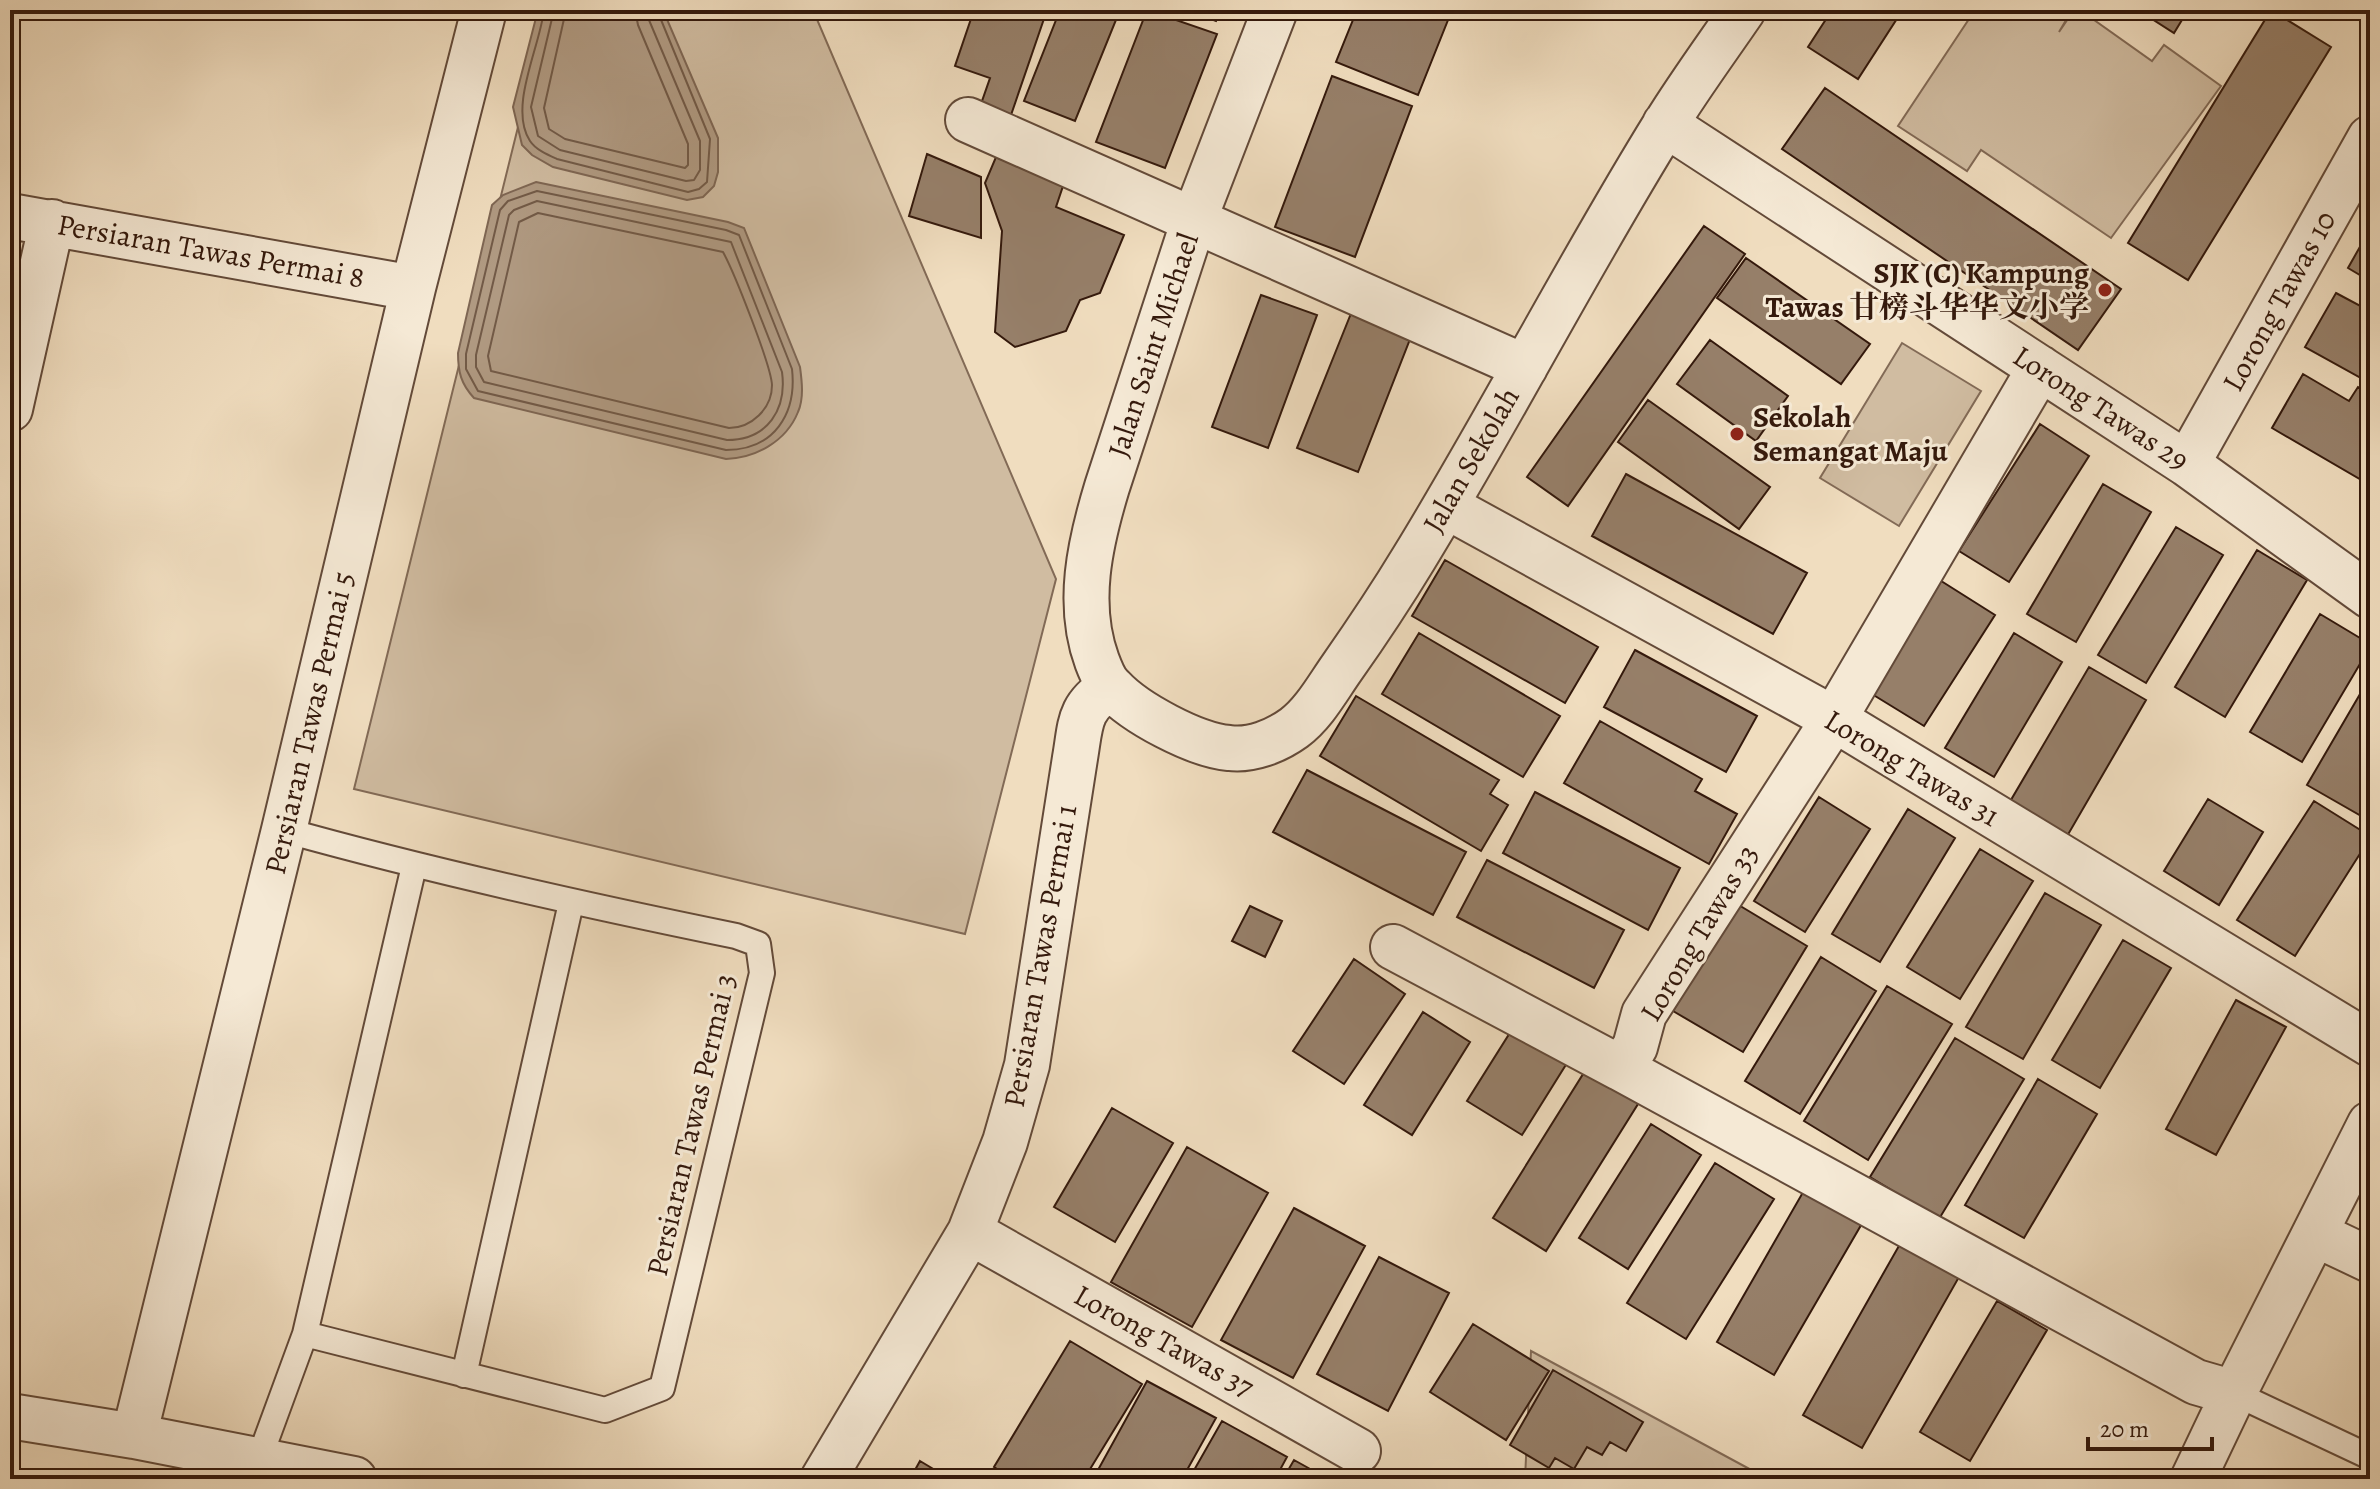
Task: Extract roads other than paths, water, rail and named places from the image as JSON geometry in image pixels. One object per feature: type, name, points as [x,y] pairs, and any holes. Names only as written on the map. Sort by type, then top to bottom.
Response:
[{"type":"street","name":"Persiaran Tawas Permai 5","points":[[134,1436],[284,830],[413,288],[484,10]]},
{"type":"street","name":"Jalan Saint Michael","points":[[1094,706],[1098,663],[1086,614],[1093,541],[1107,487],[1194,220],[1275,10]]},
{"type":"street","name":"Jalan Sekolah","points":[[1094,706],[1230,749],[1258,746],[1278,737],[1296,727],[1313,710],[1370,629],[1446,506],[1665,124],[1735,12]]},
{"type":"street","points":[[968,120],[1525,367]]},
{"type":"street","name":"Lorong Tawas 29","points":[[1665,124],[2187,464],[2370,596]]},
{"type":"street","name":"Lorong Tawas 10","points":[[2187,464],[2370,138]]},
{"type":"street","name":"Persiaran Tawas Permai 8","points":[[10,216],[413,288]]},
{"type":"street","points":[[10,409],[52,222]]},
{"type":"street","name":"Lorong Tawas 33","points":[[1620,1068],[1635,1047],[1644,1014],[1834,719],[2040,368]]},
{"type":"street","name":"Lorong Tawas 31","points":[[1446,506],[1834,719],[2370,1044]]},
{"type":"street","name":"Persiaran Tawas Permai 1","points":[[823,1479],[970,1232],[1005,1142],[1027,1065],[1094,706]]},
{"type":"street","points":[[1393,947],[2196,1382],[2234,1393]]},
{"type":"street","points":[[2193,1479],[2370,1124]]},
{"type":"street","name":"Lorong Tawas 37","points":[[970,1232],[1358,1451]]},
{"type":"street","points":[[2315,1234],[2370,1260]]},
{"type":"street","points":[[10,1416],[134,1436],[354,1479]]},
{"type":"lane","name":"Persiaran Tawas Permai 3","points":[[284,830],[414,866],[571,903],[736,936],[758,944],[762,973],[662,1388],[605,1410],[305,1334]]},
{"type":"lane","points":[[258,1462],[305,1334],[414,866]]},
{"type":"lane","points":[[464,1375],[571,903]]},
{"type":"lane","points":[[2234,1393],[2370,1457]]},
{"type":"water","points":[[538,10],[663,10],[718,138],[718,172],[714,186],[703,197],[687,200],[553,167],[522,145],[513,107]]},
{"type":"water","points":[[536,182],[728,222],[744,228],[800,367],[800,407],[793,423],[778,440],[758,452],[726,459],[474,398],[461,377],[458,353],[492,205],[503,195]]},
{"type":"place","name":"SJK (C) Kampung Tawas 甘榜斗华华文小学","points":[[2105,290]]},
{"type":"place","name":"Sekolah Semangat Maju","points":[[1737,434]]}]
